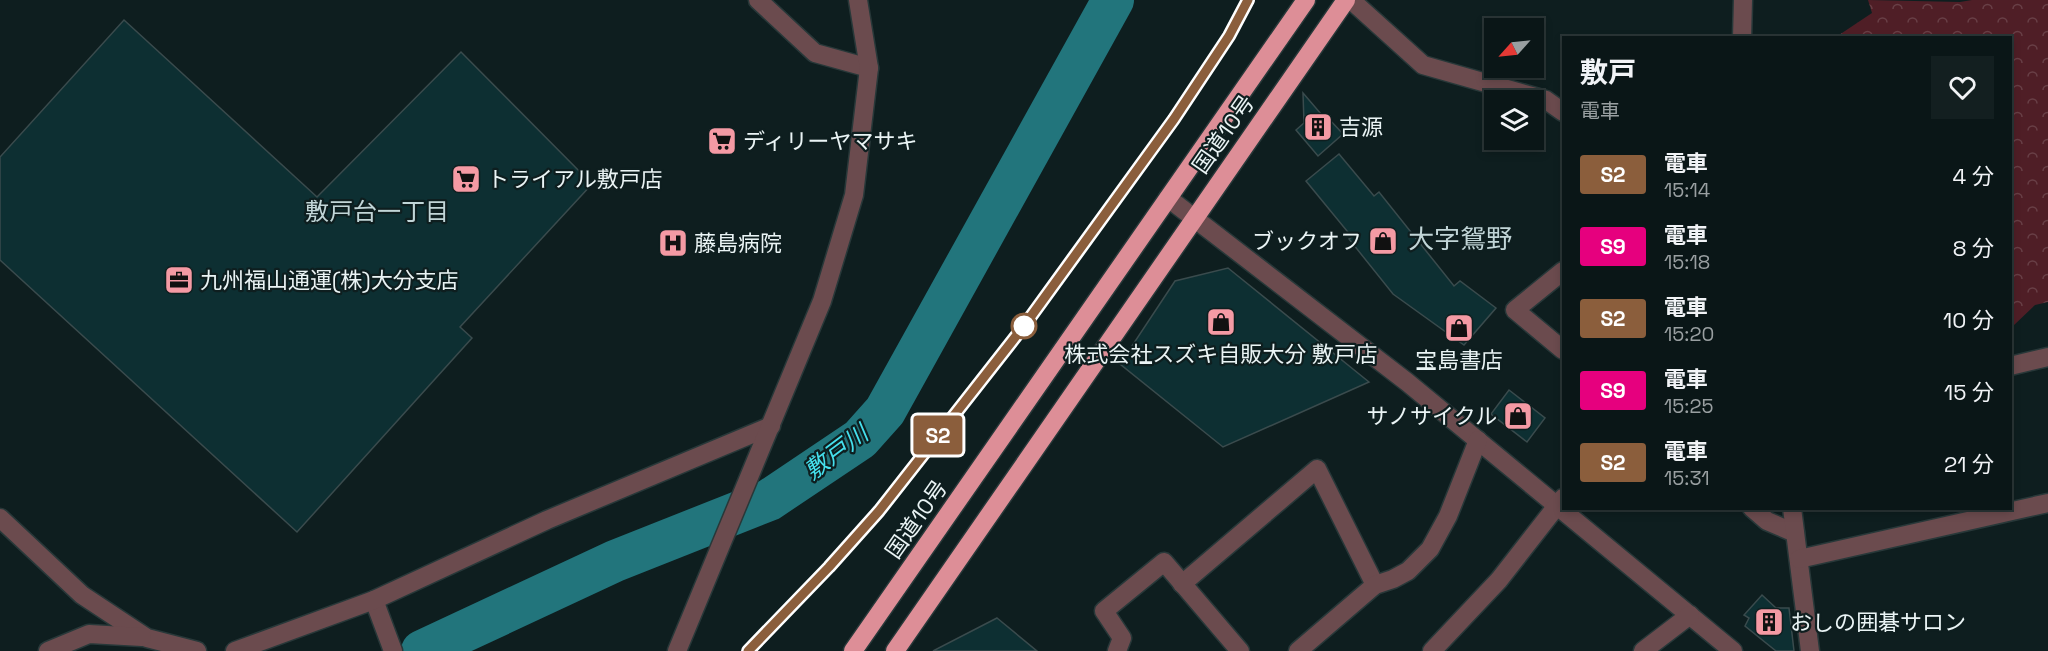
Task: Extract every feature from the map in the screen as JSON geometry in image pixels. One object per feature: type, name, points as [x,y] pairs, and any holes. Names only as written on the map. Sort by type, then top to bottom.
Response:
[{"type":"highway","name":"国道10号","points":[[853,651],[1306,0]]},
{"type":"highway","name":"国道10号","points":[[895,651],[1346,0]]},
{"type":"street","points":[[758,0],[815,53],[869,69]]},
{"type":"street","points":[[677,651],[822,301],[854,195],[869,69],[858,0]]},
{"type":"street","points":[[1351,0],[1423,65],[1546,100],[1562,111]]},
{"type":"street","points":[[1742,36],[1743,0]]},
{"type":"street","points":[[1168,198],[1407,382],[1478,440],[1560,501],[1499,580],[1432,651]]},
{"type":"street","points":[[1562,272],[1515,310],[1562,349]]},
{"type":"street","points":[[2012,366],[2048,357]]},
{"type":"street","points":[[235,651],[374,600],[547,520],[771,426]]},
{"type":"street","points":[[1298,651],[1375,585],[1408,571],[1430,549],[1448,516],[1478,440]]},
{"type":"street","points":[[1182,584],[1317,469],[1375,585]]},
{"type":"street","points":[[1799,560],[2048,503]]},
{"type":"street","points":[[1570,510],[1733,651]]},
{"type":"street","points":[[1754,510],[1767,521],[1795,532]]},
{"type":"street","points":[[1792,510],[1810,651]]},
{"type":"street","points":[[0,518],[82,595],[147,638]]},
{"type":"street","points":[[1117,651],[1122,638],[1104,611],[1164,562],[1240,651]]},
{"type":"street","points":[[374,600],[393,651]]},
{"type":"street","points":[[1643,651],[1690,615]]},
{"type":"street","points":[[48,651],[88,634],[147,638],[197,651]]},
{"type":"green space","points":[[1868,0],[1960,2],[2048,0],[2048,302],[2035,305],[2013,326],[2012,36],[1838,36],[1872,13]]},
{"type":"building","points":[[124,20],[317,197],[461,52],[592,184],[460,327],[472,338],[297,532],[0,260],[0,157]]},
{"type":"building","name":"吉源","points":[[1303,93],[1327,121],[1329,119],[1343,134],[1318,156],[1296,130],[1304,123]]},
{"type":"building","points":[[1339,154],[1374,196],[1379,192],[1454,286],[1460,281],[1496,308],[1464,345],[1393,294],[1349,239],[1352,237],[1306,181]]},
{"type":"building","name":"株式会社スズキ自販大分 敷戸店","points":[[1228,268],[1369,382],[1223,447],[1120,364],[1175,281]]},
{"type":"building","name":"サノサイクル","points":[[1509,390],[1545,418],[1527,442],[1491,414]]},
{"type":"building","name":"おしの囲碁サロン","points":[[1762,595],[1776,608],[1789,608],[1794,651],[1776,651],[1745,626],[1749,618],[1744,615]]},
{"type":"building","points":[[997,618],[1037,651],[933,651]]},
{"type":"waterway","name":"敷戸川","points":[[422,651],[615,561],[769,500],[860,439],[885,411],[1113,0]]},
{"type":"railway","points":[[748,651],[862,529],[906,478],[986,376],[1173,121],[1212,62],[1248,0]]},
{"type":"train","name":"S2","points":[[748,651],[879,511],[1024,326],[1174,119],[1229,36],[1248,0]]},
{"type":"place","name":"吉源","points":[[1318,127]]},
{"type":"place","name":"ディリーヤマサキ","points":[[722,141]]},
{"type":"place","name":"トライアル敷戸店","points":[[466,179]]},
{"type":"place","name":"ブックオフ","points":[[1383,241]]},
{"type":"place","name":"藤島病院","points":[[673,243]]},
{"type":"place","name":"九州福山通運(株)大分支店","points":[[179,280]]},
{"type":"place","name":"株式会社スズキ自販大分 敷戸店","points":[[1221,322]]},
{"type":"place","name":"宝島書店","points":[[1459,328]]},
{"type":"place","name":"サノサイクル","points":[[1518,416]]},
{"type":"place","name":"おしの囲碁サロン","points":[[1769,622]]},
{"type":"district","name":"敷戸台一丁目","points":[[377,211]]},
{"type":"district","name":"大字鴛野","points":[[1460,239]]}]
